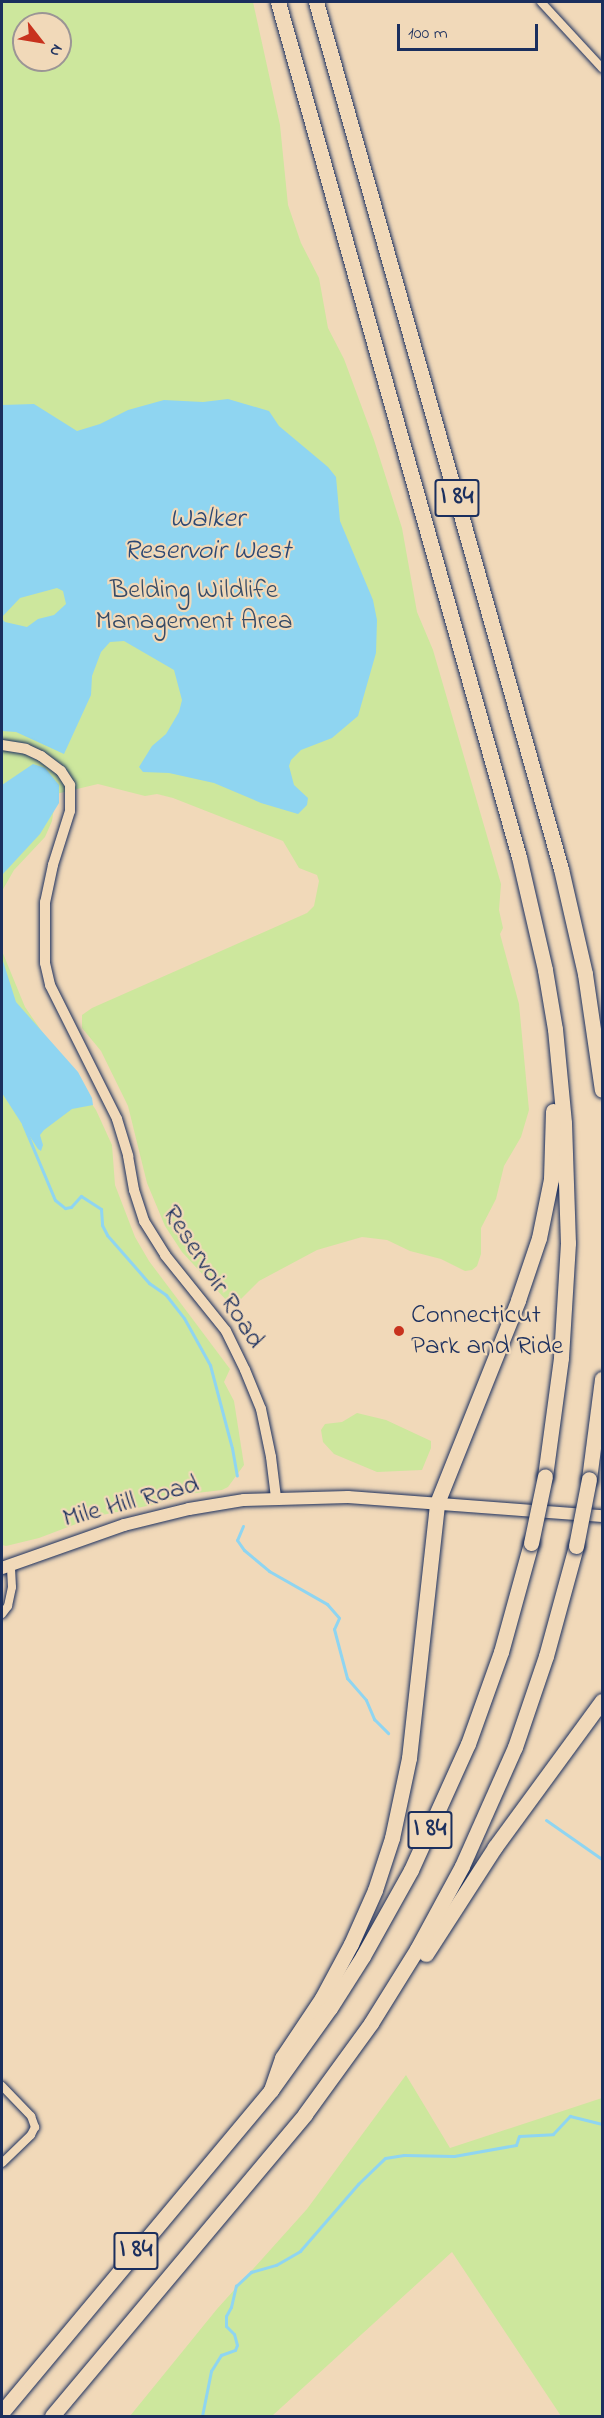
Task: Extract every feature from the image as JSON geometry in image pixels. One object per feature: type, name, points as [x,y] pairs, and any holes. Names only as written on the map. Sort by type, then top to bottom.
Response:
[{"type":"highway","name":"I 84","points":[[2,2412],[270,2090],[352,1973],[394,1901],[430,1831],[480,1714],[504,1641],[531,1543],[545,1476],[559,1381],[567,1275],[567,1193],[560,1076],[545,970],[524,878],[278,2]]},
{"type":"highway","name":"I 84","points":[[316,2],[554,841],[576,928],[603,1090]]},
{"type":"highway","points":[[589,997],[603,1021]]},
{"type":"highway","points":[[270,2090],[282,2058],[322,1998],[351,1944],[375,1890],[392,1838],[409,1758],[437,1503],[518,1300],[539,1238],[551,1179],[553,1103],[560,1076]]},
{"type":"highway","name":"I 84","points":[[52,2416],[305,2114],[354,2048],[397,1983],[451,1888],[511,1757],[546,1656],[576,1546],[589,1479],[603,1379]]},
{"type":"highway","points":[[397,1983],[423,1958],[489,1855],[603,1701]]},
{"type":"main road","points":[[276,1498],[348,1497],[603,1515]]},
{"type":"main road","name":"Mile Hill Road","points":[[6,1566],[80,1538],[143,1519],[209,1505],[276,1498]]},
{"type":"street","points":[[541,2],[603,68]]},
{"type":"street","name":"Reservoir Road","points":[[2,745],[41,756],[61,771],[70,785],[70,811],[53,864],[45,902],[44,943],[50,985],[117,1119],[144,1221],[165,1255],[220,1322],[245,1370],[261,1409],[272,1457],[276,1498]]},
{"type":"street","points":[[2,1614],[8,1606],[12,1587],[6,1566]]},
{"type":"street","points":[[2,2086],[30,2115],[35,2127],[31,2135],[2,2163]]},
{"type":"green space","name":"Belding Wildlife Management Area","points":[[2,2],[253,2],[280,125],[288,205],[301,243],[319,278],[328,328],[344,359],[374,440],[402,528],[417,612],[433,650],[501,884],[499,910],[503,928],[500,934],[519,1004],[529,1110],[521,1137],[504,1166],[496,1199],[481,1228],[481,1254],[477,1266],[465,1271],[441,1259],[410,1251],[387,1240],[362,1237],[317,1250],[259,1281],[240,1300],[227,1301],[182,1252],[165,1226],[147,1183],[128,1106],[101,1051],[82,1028],[82,1015],[92,1008],[307,913],[314,906],[319,881],[317,875],[299,868],[283,841],[173,798],[157,794],[145,796],[98,784],[56,794],[52,821],[45,837],[14,870],[2,891]]},
{"type":"green space","points":[[2,951],[25,1007],[96,1110],[112,1145],[115,1185],[135,1237],[149,1261],[230,1369],[224,1382],[234,1401],[244,1465],[228,1487],[222,1490],[188,1494],[152,1505],[97,1516],[39,1538],[6,1546],[2,1545]]},
{"type":"green space","points":[[357,1413],[386,1420],[431,1441],[431,1448],[422,1470],[377,1472],[334,1454],[323,1442],[321,1430],[325,1424],[342,1422]]},
{"type":"green space","points":[[406,2075],[450,2148],[602,2098],[602,2416],[561,2416],[452,2252],[272,2416],[130,2416],[217,2309],[307,2209]]},
{"type":"water","name":"Walker Reservoir West","points":[[228,399],[269,411],[279,426],[328,467],[336,477],[340,521],[373,600],[377,620],[376,653],[358,716],[332,738],[301,750],[291,760],[289,766],[294,785],[308,798],[307,805],[298,814],[261,803],[214,783],[169,773],[143,772],[139,767],[152,746],[166,734],[179,712],[182,700],[174,670],[124,641],[110,642],[101,652],[92,676],[91,695],[64,754],[16,732],[2,731],[2,619],[5,622],[27,627],[38,619],[54,615],[66,604],[63,591],[57,588],[20,598],[2,617],[2,405],[34,404],[77,431],[100,424],[128,410],[164,400],[203,402]]},
{"type":"water","points":[[33,764],[45,768],[59,785],[59,803],[40,834],[2,875],[2,785]]},
{"type":"water","points":[[2,958],[16,1002],[78,1072],[92,1098],[93,1105],[72,1109],[44,1130],[40,1135],[43,1145],[41,1151],[2,1093]]},
{"type":"waterway","points":[[23,1124],[55,1200],[65,1208],[71,1207],[81,1196],[101,1209],[102,1225],[107,1235],[149,1283],[166,1295],[184,1318],[210,1365],[237,1476]]},
{"type":"waterway","points":[[243,1526],[237,1540],[244,1550],[269,1571],[327,1604],[339,1618],[334,1629],[347,1678],[366,1700],[374,1719],[388,1733]]},
{"type":"waterway","points":[[546,1820],[602,1859]]},
{"type":"waterway","points":[[202,2416],[211,2371],[221,2355],[235,2350],[237,2345],[234,2334],[226,2326],[226,2316],[231,2307],[236,2286],[251,2272],[276,2265],[300,2251],[358,2184],[385,2158],[404,2155],[454,2156],[516,2145],[519,2136],[553,2134],[570,2116],[602,2124]]},
{"type":"place","name":"Connecticut Park and Ride","points":[[399,1331]]}]
